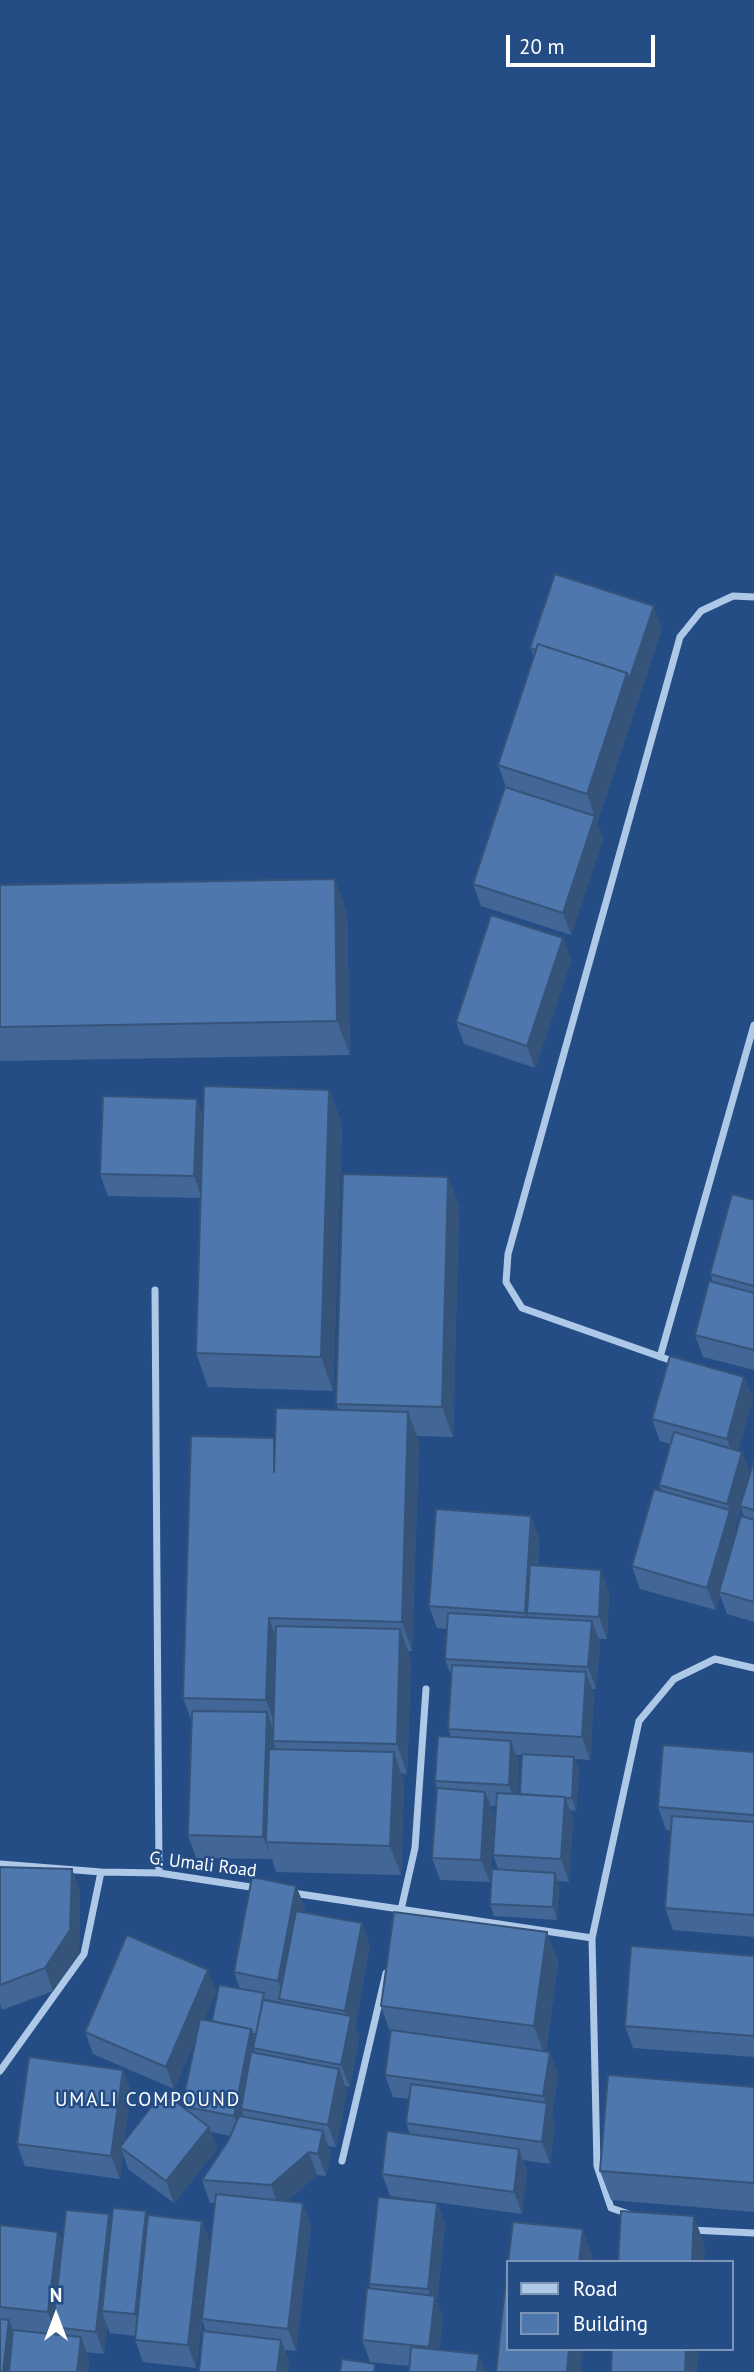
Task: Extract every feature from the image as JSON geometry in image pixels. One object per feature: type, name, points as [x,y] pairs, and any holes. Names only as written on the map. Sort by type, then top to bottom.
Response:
[{"type":"street","points":[[684,1365],[522,1308],[506,1282],[508,1255],[680,637],[701,611],[733,596],[754,597]]},
{"type":"street","points":[[660,1357],[754,1025]]},
{"type":"street","points":[[155,1290],[159,1873]]},
{"type":"street","points":[[633,2216],[611,2208],[597,2166],[592,1938],[639,1721],[674,1679],[715,1659],[754,1668]]},
{"type":"street","points":[[398,1923],[415,1848],[426,1689]]},
{"type":"street","name":"G. Umali Road","points":[[0,1864],[101,1872],[159,1873],[267,1889]]},
{"type":"street","points":[[0,2071],[84,1954],[101,1872]]},
{"type":"street","points":[[280,1892],[592,1938]]},
{"type":"street","points":[[342,2161],[388,1962]]},
{"type":"street","points":[[679,2229],[754,2233]]},
{"type":"building","points":[[555,574],[654,606],[629,680],[627,673],[538,644],[536,650],[530,648]]},
{"type":"building","points":[[538,644],[627,673],[587,794],[498,765]]},
{"type":"building","points":[[505,787],[595,816],[563,913],[473,884]]},
{"type":"building","points":[[335,879],[337,1021],[0,1027],[0,885]]},
{"type":"building","points":[[491,915],[563,938],[527,1046],[456,1022]]},
{"type":"building","points":[[204,1086],[329,1090],[321,1357],[196,1353]]},
{"type":"building","points":[[103,1096],[197,1099],[194,1176],[100,1174]]},
{"type":"building","points":[[343,1174],[448,1177],[442,1407],[336,1404]]},
{"type":"building","points":[[732,1194],[754,1200],[754,1286],[710,1274]]},
{"type":"building","points":[[709,1281],[754,1293],[754,1350],[695,1335]]},
{"type":"building","points":[[670,1356],[744,1377],[727,1439],[652,1419]]},
{"type":"building","points":[[276,1408],[408,1412],[402,1622],[269,1618],[266,1700],[183,1698],[191,1436],[274,1438],[274,1472]]},
{"type":"building","points":[[674,1432],[742,1452],[727,1504],[659,1485]]},
{"type":"building","points":[[754,1461],[754,1510],[740,1506]]},
{"type":"building","points":[[654,1489],[730,1510],[707,1588],[632,1566]]},
{"type":"building","points":[[436,1509],[531,1516],[525,1613],[429,1606]]},
{"type":"building","points":[[741,1516],[754,1520],[754,1602],[719,1592]]},
{"type":"building","points":[[530,1565],[601,1570],[599,1617],[527,1613]]},
{"type":"building","points":[[448,1613],[592,1621],[588,1667],[445,1659]]},
{"type":"building","points":[[276,1626],[400,1629],[397,1744],[273,1741]]},
{"type":"building","points":[[452,1665],[586,1672],[582,1737],[448,1729]]},
{"type":"building","points":[[192,1711],[267,1712],[263,1837],[188,1835]]},
{"type":"building","points":[[438,1736],[511,1741],[509,1785],[435,1781]]},
{"type":"building","points":[[663,1745],[754,1752],[754,1815],[658,1807]]},
{"type":"building","points":[[269,1749],[394,1752],[390,1846],[266,1842]]},
{"type":"building","points":[[522,1754],[574,1757],[572,1798],[520,1794]]},
{"type":"building","points":[[437,1788],[485,1792],[481,1860],[432,1858]]},
{"type":"building","points":[[497,1793],[565,1797],[561,1859],[493,1855]]},
{"type":"building","points":[[672,1816],[754,1822],[754,1915],[665,1908]]},
{"type":"building","points":[[0,1867],[72,1869],[70,1930],[45,1968],[0,1985]]},
{"type":"building","points":[[492,1869],[555,1873],[553,1907],[490,1904]]},
{"type":"building","points":[[252,1877],[296,1886],[278,1981],[234,1972]]},
{"type":"building","points":[[296,1911],[362,1923],[345,2011],[279,1999]]},
{"type":"building","points":[[394,1912],[547,1932],[534,2026],[381,2006]]},
{"type":"building","points":[[127,1935],[208,1970],[166,2067],[85,2032]]},
{"type":"building","points":[[631,1946],[754,1956],[754,2036],[625,2026]]},
{"type":"building","points":[[219,1985],[264,1993],[256,2034],[253,2034],[251,2029],[212,2021]]},
{"type":"building","points":[[263,2000],[351,2016],[341,2065],[253,2048]]},
{"type":"building","points":[[200,2019],[251,2029],[234,2116],[182,2106]]},
{"type":"building","points":[[391,2030],[550,2052],[543,2096],[385,2075]]},
{"type":"building","points":[[251,2052],[339,2069],[328,2125],[241,2109]]},
{"type":"building","points":[[29,2057],[123,2070],[111,2156],[17,2144]]},
{"type":"building","points":[[608,2075],[754,2087],[754,2183],[600,2171]]},
{"type":"building","points":[[411,2084],[547,2103],[542,2142],[406,2123]]},
{"type":"building","points":[[163,2092],[209,2127],[166,2181],[120,2147]]},
{"type":"building","points":[[239,2116],[323,2131],[318,2154],[309,2152],[271,2185],[202,2180],[228,2141]]},
{"type":"building","points":[[387,2131],[519,2149],[514,2192],[382,2174]]},
{"type":"building","points":[[216,2194],[303,2203],[288,2329],[202,2319]]},
{"type":"building","points":[[378,2197],[437,2203],[428,2289],[369,2284]]},
{"type":"building","points":[[113,2208],[146,2211],[135,2314],[102,2311]]},
{"type":"building","points":[[66,2210],[109,2214],[96,2332],[53,2327]]},
{"type":"building","points":[[621,2211],[694,2216],[692,2260],[618,2260]]},
{"type":"building","points":[[148,2215],[202,2221],[188,2345],[135,2340]]},
{"type":"building","points":[[513,2222],[583,2229],[579,2260],[508,2260]]},
{"type":"building","points":[[0,2225],[58,2232],[48,2312],[0,2307]]},
{"type":"building","points":[[367,2288],[435,2296],[429,2347],[362,2340]]},
{"type":"building","points":[[505,2289],[505,2351],[569,2351],[567,2372],[496,2372]]},
{"type":"building","points":[[0,2319],[9,2320],[3,2372],[0,2372]]},
{"type":"building","points":[[13,2330],[81,2337],[77,2372],[9,2372]]},
{"type":"building","points":[[203,2331],[281,2340],[277,2372],[199,2372]]},
{"type":"building","points":[[411,2347],[479,2354],[477,2372],[409,2372]]},
{"type":"building","points":[[612,2351],[686,2351],[685,2372],[611,2372]]},
{"type":"building","points":[[342,2359],[375,2364],[374,2372],[340,2372]]},
{"type":"district","name":"UMALI COMPOUND","points":[[148,2101]]}]
